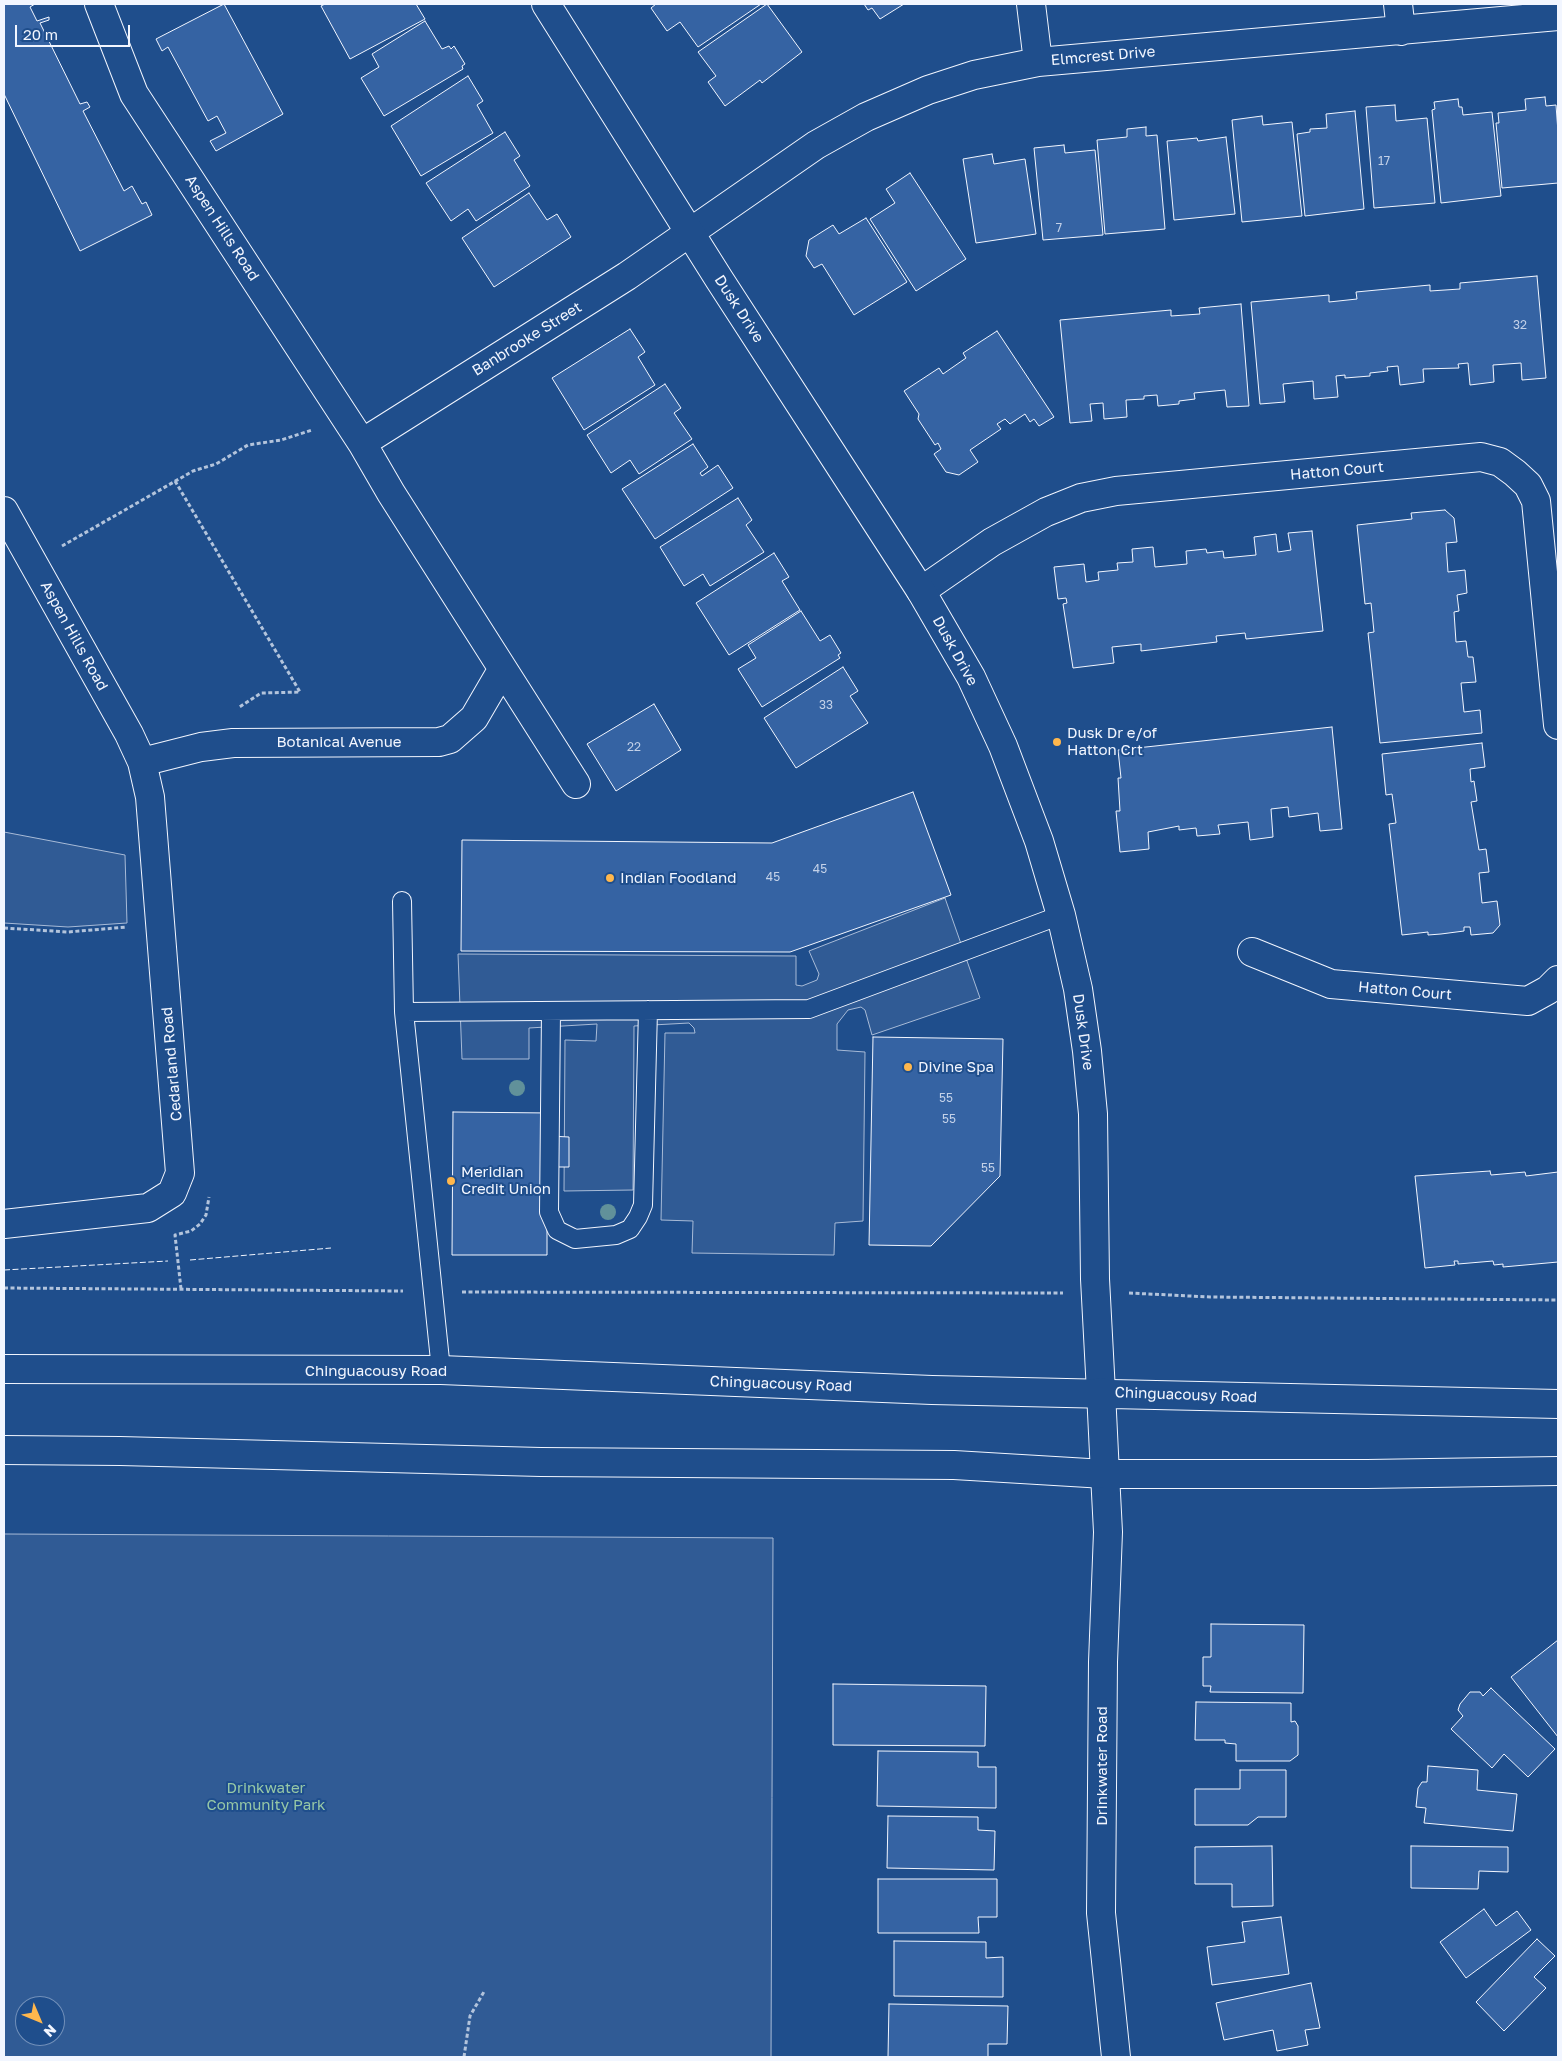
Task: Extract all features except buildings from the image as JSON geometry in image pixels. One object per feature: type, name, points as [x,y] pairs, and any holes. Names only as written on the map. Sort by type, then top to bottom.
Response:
[{"type":"street","name":"Aspen Hills Road","points":[[100,4],[134,94],[362,443]]},
{"type":"street","name":"Dusk Drive","points":[[546,4],[690,232],[921,590],[971,677],[1003,746],[1039,841],[1061,915],[1078,988],[1087,1051],[1093,1114],[1096,1279],[1105,1474]]},
{"type":"street","points":[[1031,4],[1038,62]]},
{"type":"street","points":[[1398,4],[1401,31]]},
{"type":"street","name":"Elmcrest Drive","points":[[690,232],[816,145],[866,117],[951,82],[974,75],[1038,62],[1558,16]]},
{"type":"street","name":"Banbrooke Street","points":[[362,443],[551,325],[690,232]]},
{"type":"street","points":[[362,443],[391,494],[576,784]]},
{"type":"street","name":"Hatton Court","points":[[921,590],[992,542],[1046,512],[1081,498],[1116,491],[1481,457],[1500,462],[1515,473],[1528,486],[1536,501],[1558,725]]},
{"type":"street","name":"Aspen Hills Road","points":[[4,511],[129,734],[142,762]]},
{"type":"street","name":"Botanical Avenue","points":[[142,762],[201,747],[233,743],[439,742],[450,739],[474,718],[502,670]]},
{"type":"street","name":"Cedarland Road","points":[[4,1224],[148,1208],[172,1193],[180,1173],[150,797],[142,762]]},
{"type":"street","name":"Hatton Court","points":[[1252,952],[1331,984],[1528,1001],[1548,990],[1558,980]]},
{"type":"street","name":"Chinguacousy Road","points":[[4,1369],[441,1370],[932,1390],[1101,1392],[1558,1404]]},
{"type":"street","points":[[4,1450],[120,1451],[541,1462],[954,1465],[1105,1474],[1367,1474],[1558,1471]]},
{"type":"street","name":"Drinkwater Road","points":[[1105,1474],[1108,1532],[1103,1662],[1101,1913],[1116,2057]]},
{"type":"lane","points":[[402,902],[404,1012],[441,1370]]},
{"type":"lane","points":[[404,1012],[809,1009],[1061,915]]},
{"type":"lane","points":[[551,1011],[549,1212],[557,1230],[575,1238],[616,1235],[630,1229],[638,1218],[643,1204],[648,1010]]},
{"type":"path","points":[[55,550],[193,471],[216,464],[248,445],[282,440],[320,427]]},
{"type":"path","points":[[176,481],[300,692],[262,693],[237,708],[236,713]]},
{"type":"path","points":[[4,928],[68,932],[128,928]]},
{"type":"path","points":[[4,1288],[1030,1294]]},
{"type":"path","points":[[1154,1293],[1210,1297],[1558,1300]]},
{"type":"path","points":[[464,2057],[470,2016],[485,1990]]},
{"type":"shaded area","points":[[4,832],[125,855],[127,923],[68,927],[4,923]]},
{"type":"shaded area","points":[[945,898],[980,998],[872,1035],[865,1010],[861,1007],[848,1010],[837,1024],[837,1050],[865,1052],[863,1221],[835,1223],[834,1255],[692,1253],[693,1221],[661,1220],[665,1033],[695,1033],[694,1028],[689,1023],[634,1026],[633,1190],[564,1191],[565,1040],[596,1041],[597,1024],[529,1028],[529,1059],[462,1059],[458,954],[796,956],[796,985],[802,986],[817,980],[819,974],[809,951]]},
{"type":"shaded area","name":"Drinkwater Community Park","points":[[4,1534],[773,1538],[771,2057],[4,2057]]},
{"type":"fence","points":[[190,1260],[331,1248]]},
{"type":"fence","points":[[4,1270],[168,1261]]},
{"type":"place","name":"Dusk Dr e/of Hatton Crt","points":[[1057,742]]},
{"type":"place","name":"Indian Foodland","points":[[610,878]]},
{"type":"place","name":"Divine Spa","points":[[908,1067]]},
{"type":"place","name":"Meridian Credit Union","points":[[451,1181]]}]
